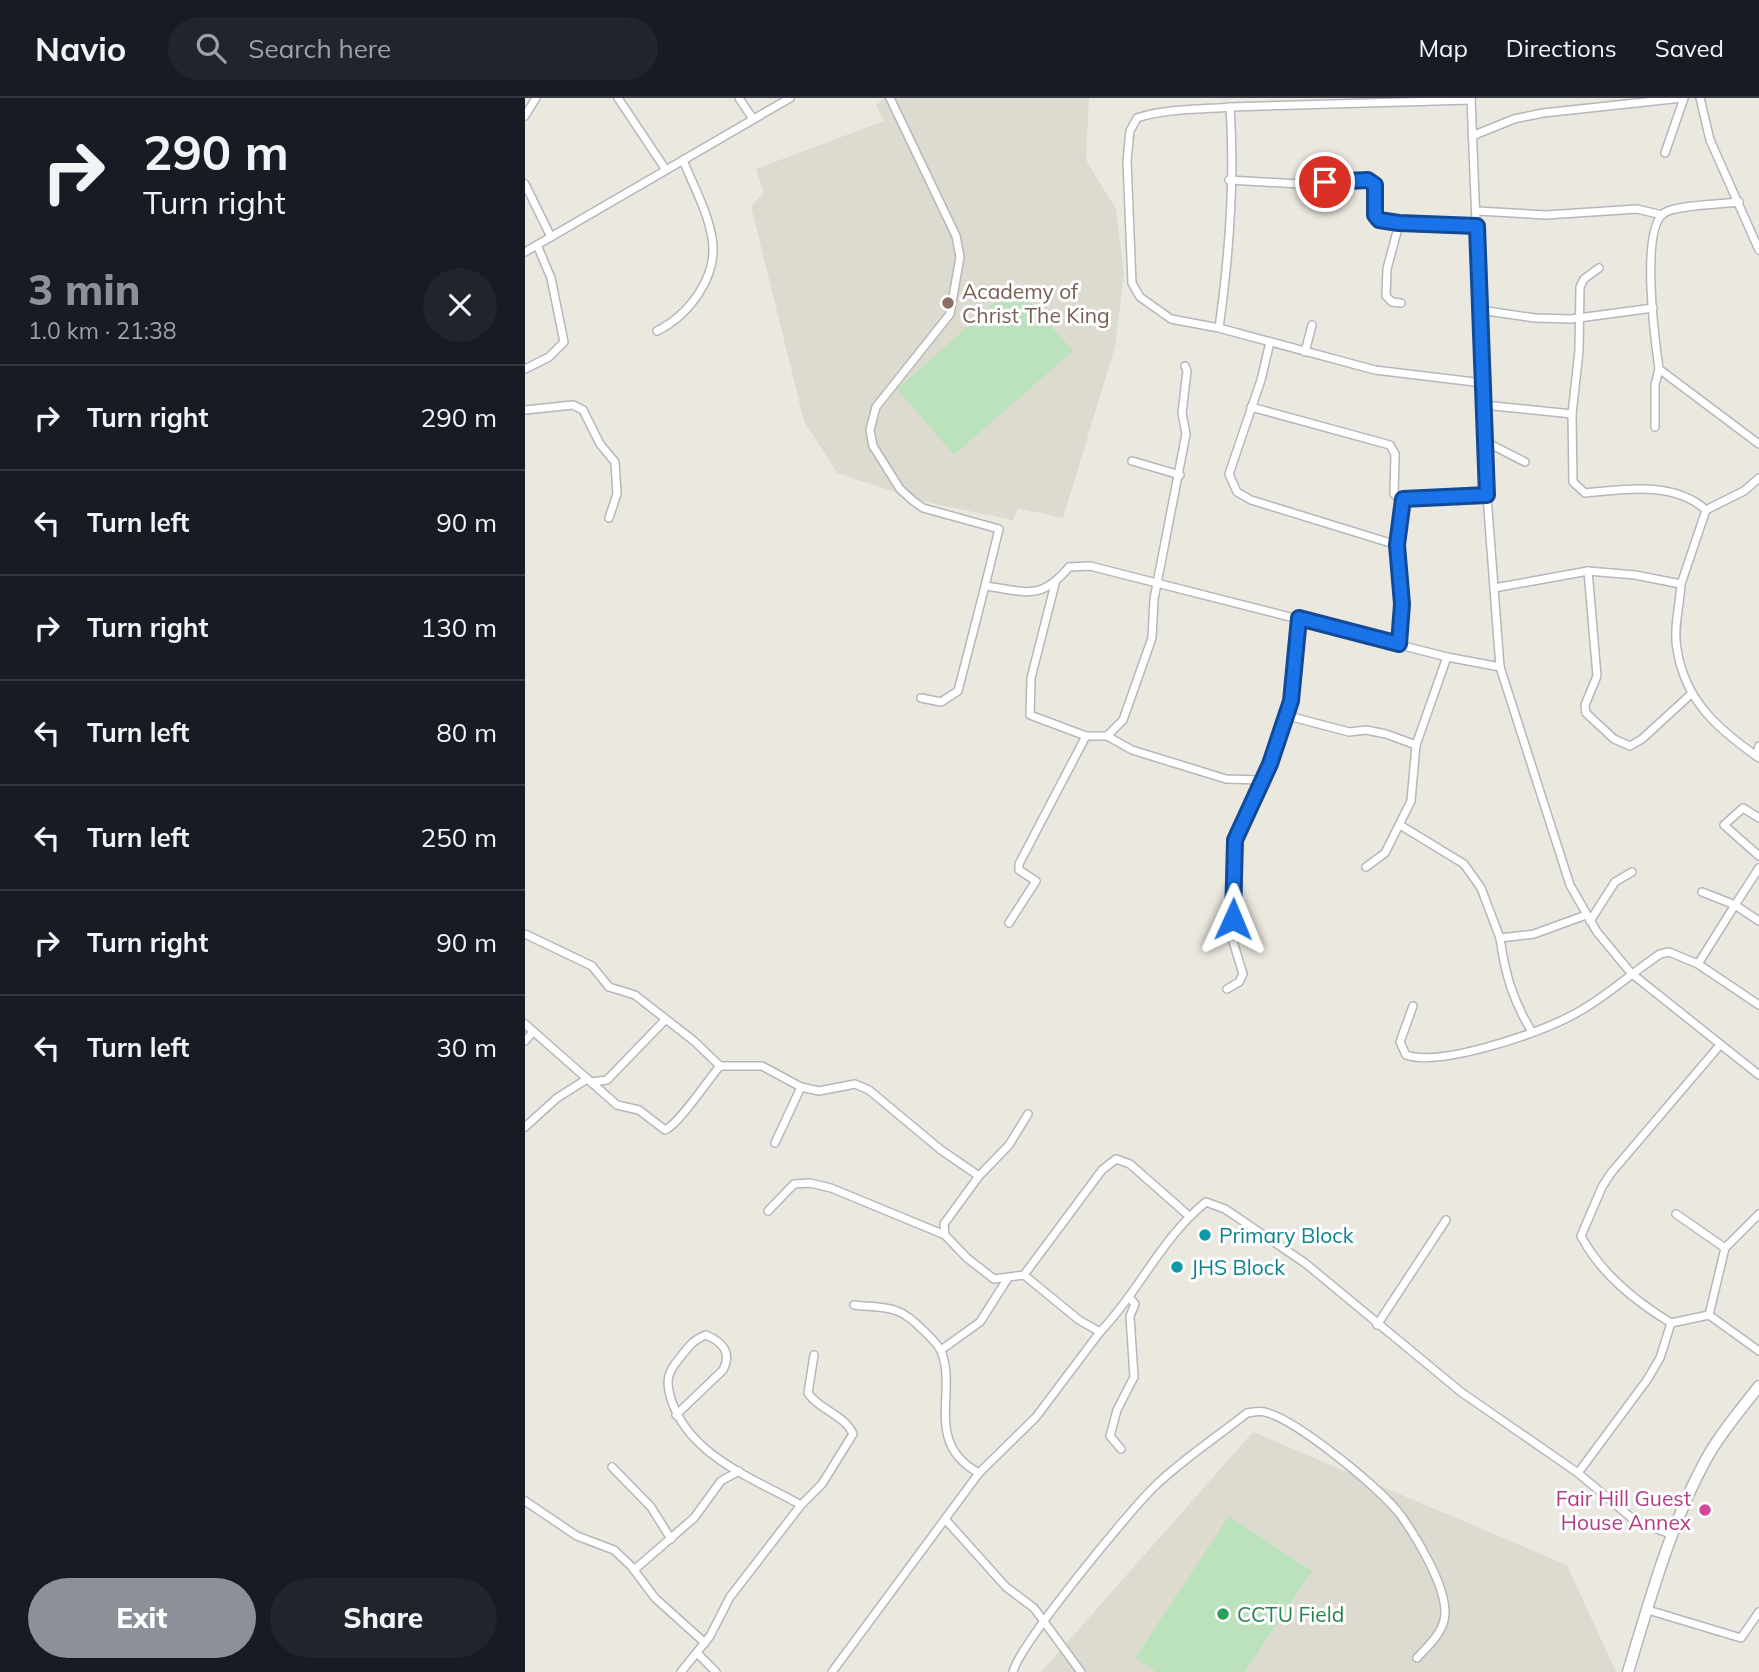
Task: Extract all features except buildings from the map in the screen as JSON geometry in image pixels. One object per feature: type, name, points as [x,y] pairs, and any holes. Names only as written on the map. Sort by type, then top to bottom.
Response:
[{"type":"street","points":[[525,116],[536,98]]},
{"type":"street","points":[[618,98],[666,170]]},
{"type":"street","points":[[739,98],[753,119]]},
{"type":"street","points":[[525,252],[790,98]]},
{"type":"street","points":[[890,98],[956,236],[959,278],[950,314],[876,407],[870,430],[881,462],[912,500],[923,508],[999,529],[958,691],[941,702],[921,698]]},
{"type":"street","points":[[1472,135],[1514,119],[1543,113],[1683,98],[1665,153]]},
{"type":"street","points":[[1700,98],[1710,140],[1759,250]]},
{"type":"street","points":[[1483,383],[1375,370],[1219,328],[1171,319],[1140,297],[1132,282],[1127,161],[1130,131],[1137,118],[1164,110],[1183,112],[1370,99],[1471,99],[1477,211],[1487,495],[1500,667],[1570,885],[1588,918],[1631,973],[1759,1075]]},
{"type":"street","points":[[1219,328],[1225,289],[1230,107]]},
{"type":"street","points":[[657,331],[676,322],[692,305],[707,273],[713,250],[712,236],[684,160]]},
{"type":"street","points":[[1229,180],[1299,184],[1368,180],[1375,185],[1375,215],[1379,220],[1477,226]]},
{"type":"street","points":[[525,184],[551,237]]},
{"type":"street","points":[[1655,427],[1655,385],[1659,369],[1653,308],[1654,229],[1662,215],[1668,211],[1739,202]]},
{"type":"street","points":[[1477,211],[1546,215],[1636,209],[1662,215]]},
{"type":"street","points":[[1399,223],[1387,269],[1387,296],[1392,302],[1401,303]]},
{"type":"street","points":[[525,369],[549,358],[564,342],[551,278],[537,246]]},
{"type":"street","points":[[1599,268],[1584,279],[1580,287],[1572,414],[1573,482],[1585,493],[1636,488],[1677,494],[1694,499],[1706,510]]},
{"type":"street","points":[[1480,310],[1535,318],[1580,317],[1653,308]]},
{"type":"street","points":[[1305,352],[1312,325]]},
{"type":"street","points":[[1270,342],[1229,474],[1237,492],[1251,500],[1397,545]]},
{"type":"street","points":[[1107,736],[1123,720],[1152,638],[1154,599],[1160,582],[1181,475],[1186,427],[1182,413],[1187,371],[1185,366]]},
{"type":"street","points":[[1659,369],[1759,444]]},
{"type":"street","points":[[525,410],[573,405],[583,410],[600,444],[615,462],[617,494],[609,518]]},
{"type":"street","points":[[1484,405],[1572,414]]},
{"type":"street","points":[[1251,407],[1390,445],[1395,454],[1394,494],[1403,499],[1487,495]]},
{"type":"street","points":[[1486,442],[1525,462]]},
{"type":"street","points":[[1132,461],[1181,475]]},
{"type":"street","points":[[1758,757],[1717,725],[1690,695],[1676,648],[1681,584],[1706,510],[1744,491],[1759,478]]},
{"type":"street","points":[[1399,644],[1402,604],[1397,545],[1403,499]]},
{"type":"street","points":[[985,586],[1033,592],[1046,590],[1055,584],[1069,567],[1076,565],[1160,582],[1447,657],[1500,667]]},
{"type":"street","points":[[1494,588],[1588,571],[1635,575],[1681,584]]},
{"type":"street","points":[[1588,571],[1597,676],[1585,705],[1586,713],[1614,739],[1630,746],[1642,739],[1690,695]]},
{"type":"street","points":[[1055,584],[1031,678],[1030,715],[1086,736],[1107,736],[1132,750],[1226,779],[1262,780]]},
{"type":"street","points":[[1227,989],[1239,982],[1243,974],[1232,938],[1235,840],[1262,780],[1291,701],[1299,618]]},
{"type":"street","points":[[1366,867],[1385,853],[1412,801],[1416,746],[1447,657]]},
{"type":"street","points":[[1285,715],[1349,732],[1366,730],[1386,734],[1416,746]]},
{"type":"street","points":[[1009,923],[1036,881],[1019,870],[1019,864],[1086,736]]},
{"type":"street","points":[[1758,757],[1759,746]]},
{"type":"street","points":[[1759,818],[1743,808],[1724,825],[1759,856]]},
{"type":"street","points":[[1400,825],[1464,864],[1481,888],[1500,938],[1505,976],[1518,1010],[1532,1032]]},
{"type":"street","points":[[1698,964],[1759,868]]},
{"type":"street","points":[[1500,938],[1534,934],[1588,918],[1615,882],[1632,872]]},
{"type":"street","points":[[1702,892],[1735,905],[1759,920]]},
{"type":"street","points":[[525,934],[592,966],[609,987],[635,995],[695,1041],[720,1066],[762,1066],[801,1087],[825,1092],[846,1085],[862,1086],[979,1176]]},
{"type":"street","points":[[1413,1006],[1400,1042],[1406,1055],[1418,1059],[1454,1055],[1532,1032],[1567,1018],[1602,997],[1660,954],[1669,952],[1698,964],[1759,1005]]},
{"type":"street","points":[[525,1126],[557,1098],[589,1080],[607,1080],[665,1020]]},
{"type":"street","points":[[525,1024],[617,1105],[639,1110],[665,1130],[674,1125],[700,1088],[720,1066]]},
{"type":"street","points":[[525,1041],[533,1032]]},
{"type":"street","points":[[1720,1045],[1611,1173],[1602,1187],[1581,1236],[1592,1256],[1611,1276],[1643,1304],[1671,1323],[1709,1315],[1759,1351]]},
{"type":"street","points":[[775,1143],[801,1087]]},
{"type":"street","points":[[945,1235],[944,1224],[979,1176],[1009,1145],[1028,1114]]},
{"type":"street","points":[[768,1211],[794,1184],[810,1183],[831,1188],[945,1235],[988,1276],[1008,1278],[1024,1275],[1102,1170],[1116,1159],[1130,1164],[1189,1216]]},
{"type":"street","points":[[832,1672],[979,1473],[1037,1417],[1100,1332],[1119,1312],[1144,1272],[1189,1216],[1206,1202],[1225,1209],[1305,1263],[1461,1392],[1578,1473],[1634,1520],[1673,1535]]},
{"type":"street","points":[[1676,1213],[1725,1248]]},
{"type":"street","points":[[1709,1315],[1725,1248],[1759,1214]]},
{"type":"street","points":[[1377,1325],[1446,1220]]},
{"type":"street","points":[[1024,1275],[1100,1332]]},
{"type":"street","points":[[941,1350],[980,1322],[1008,1278]]},
{"type":"street","points":[[1121,1449],[1110,1436],[1117,1410],[1134,1377],[1130,1316],[1135,1304],[1129,1297]]},
{"type":"street","points":[[854,1305],[899,1311],[918,1325],[941,1350],[946,1375],[944,1412],[951,1445],[963,1463],[979,1473]]},
{"type":"street","points":[[1578,1473],[1652,1373],[1671,1323]]},
{"type":"street","points":[[676,1415],[723,1370],[728,1361],[727,1351],[716,1339],[706,1335],[695,1339],[670,1370],[668,1387],[676,1415],[705,1450],[801,1505]]},
{"type":"street","points":[[681,1672],[698,1654],[730,1597],[801,1505],[822,1485],[853,1434],[849,1425],[815,1404],[808,1393],[814,1355]]},
{"type":"street","points":[[1628,1672],[1673,1535],[1702,1465],[1719,1437],[1759,1386]]},
{"type":"street","points":[[1013,1672],[1018,1658],[1044,1622],[1153,1488],[1247,1413],[1257,1411],[1268,1412],[1305,1434],[1375,1488],[1402,1517],[1444,1597],[1445,1616],[1438,1635],[1417,1658]]},
{"type":"street","points":[[612,1467],[651,1507],[671,1539]]},
{"type":"street","points":[[634,1570],[694,1518],[721,1482],[739,1471]]},
{"type":"street","points":[[525,1501],[577,1536],[614,1550],[634,1570],[655,1598],[705,1643]]},
{"type":"street","points":[[945,1519],[1006,1587],[1025,1599],[1081,1672]]},
{"type":"street","points":[[1648,1610],[1741,1638],[1759,1612]]},
{"type":"street","points":[[698,1654],[716,1672]]},
{"type":"shaded area","name":"Academy of Christ The King","points":[[885,98],[1089,98],[1086,160],[1116,209],[1124,274],[1115,347],[1063,518],[1018,508],[1013,520],[925,502],[837,473],[804,421],[751,206],[764,193],[756,169],[884,121],[876,105]]},
{"type":"shaded area","points":[[1253,1432],[1567,1565],[1616,1672],[1041,1672]]},
{"type":"green space","points":[[1015,285],[1073,351],[954,455],[897,389]]},
{"type":"green space","name":"CCTU Field","points":[[1229,1516],[1312,1571],[1245,1672],[1156,1672],[1135,1658]]},
{"type":"place","name":"Academy of Christ The King","points":[[948,303]]},
{"type":"place","name":"Primary Block","points":[[1205,1235]]},
{"type":"place","name":"JHS Block","points":[[1177,1267]]},
{"type":"place","name":"Fair Hill Guest House Annex","points":[[1705,1510]]},
{"type":"place","name":"CCTU Field","points":[[1223,1614]]},
{"type":"route","points":[[1233,919],[1235,840],[1270,764],[1280,727],[1291,701],[1299,618],[1399,644],[1402,604],[1397,545],[1403,499],[1487,495],[1477,226],[1379,220],[1375,215],[1375,185],[1368,180],[1325,182]]}]
